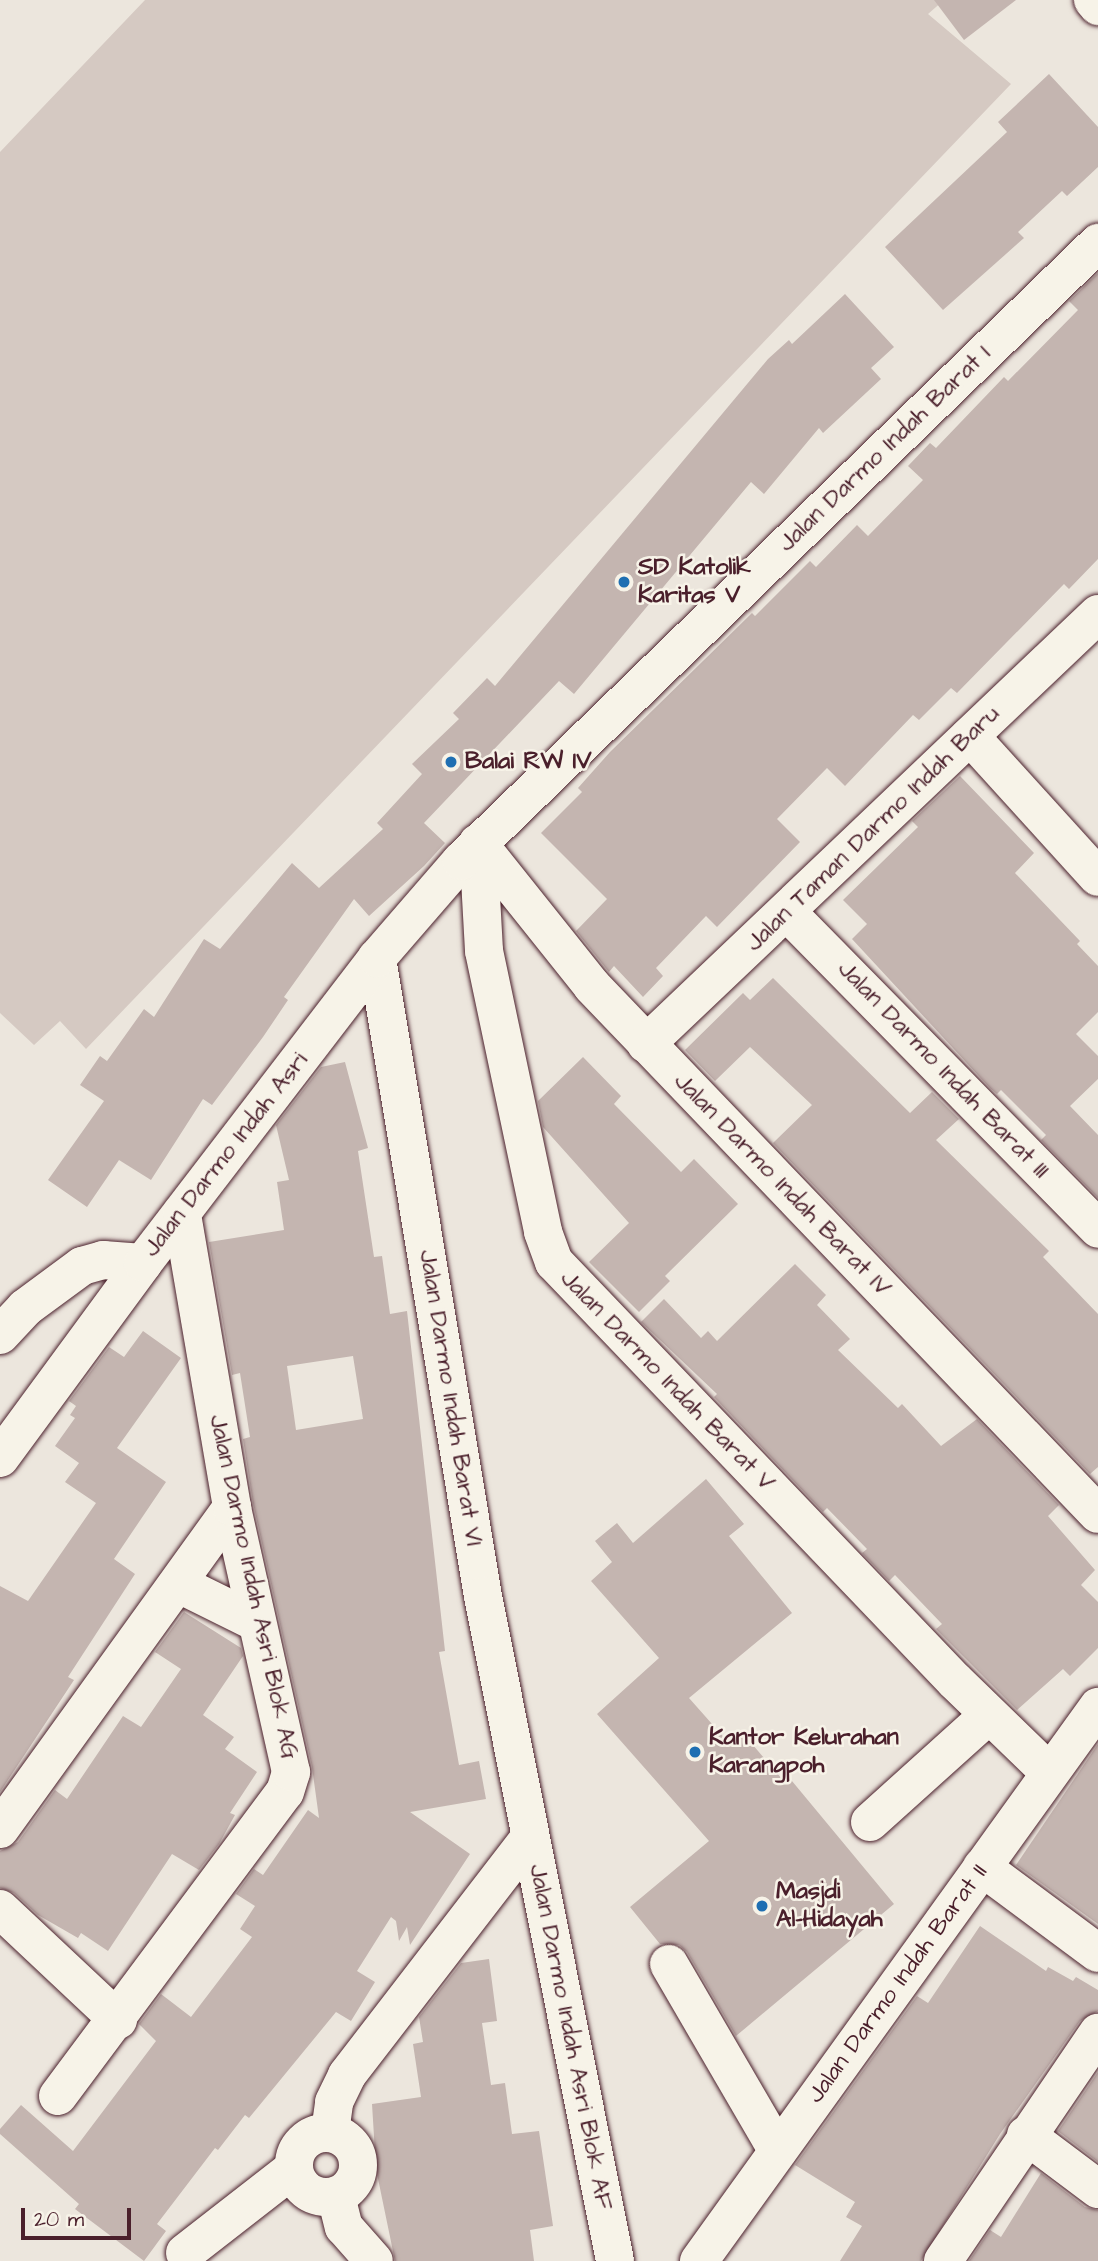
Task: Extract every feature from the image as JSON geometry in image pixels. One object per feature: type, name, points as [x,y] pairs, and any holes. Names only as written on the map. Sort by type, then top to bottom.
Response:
[{"type":"street","points":[[1093,0],[1098,6]]},
{"type":"street","name":"Jalan Darmo Indah Barat I","points":[[470,852],[1098,243]]},
{"type":"street","name":"Jalan Taman Darmo Indah Baru","points":[[646,1044],[1098,614]]},
{"type":"street","points":[[970,736],[1098,877]]},
{"type":"street","name":"Jalan Darmo Indah Asri","points":[[0,1458],[143,1263],[377,958],[470,852]]},
{"type":"street","name":"Jalan Darmo Indah Barat IV","points":[[470,852],[646,1044],[1098,1514]]},
{"type":"street","name":"Jalan Darmo Indah Barat V","points":[[470,852],[484,951],[543,1232],[554,1262],[989,1715],[1050,1773]]},
{"type":"street","name":"Jalan Darmo Indah Barat III","points":[[787,912],[1098,1229]]},
{"type":"street","name":"Jalan Darmo Indah Barat VI","points":[[377,958],[483,1596],[530,1838]]},
{"type":"street","name":"Jalan Darmo Indah Asri Blok AG","points":[[58,2096],[118,2020],[285,1792],[291,1772],[290,1753],[256,1622],[232,1507],[182,1213]]},
{"type":"street","points":[[0,1335],[25,1308],[82,1266],[103,1260],[143,1263]]},
{"type":"street","points":[[0,1829],[232,1507]]},
{"type":"street","points":[[179,1584],[256,1622]]},
{"type":"street","name":"Jalan Darmo Indah Barat II","points":[[699,2261],[1098,1707]]},
{"type":"street","points":[[870,1822],[989,1715]]},
{"type":"street","name":"Jalan Darmo Indah Asri Blok AF","points":[[330,2133],[334,2102],[347,2075],[530,1838]]},
{"type":"street","name":"Jalan Darmo Indah Asri Blok AF","points":[[530,1838],[615,2261]]},
{"type":"street","points":[[982,1867],[1098,1954]]},
{"type":"street","points":[[0,1909],[118,2020]]},
{"type":"street","points":[[669,1964],[762,2131],[778,2151]]},
{"type":"street","points":[[943,2261],[1026,2135],[1098,2033]]},
{"type":"street","points":[[185,2253],[294,2168],[303,2142],[330,2133],[343,2137],[358,2160],[356,2175],[335,2196]]},
{"type":"street","points":[[1026,2135],[1098,2189]]},
{"type":"street","points":[[294,2168],[308,2192],[335,2196]]},
{"type":"street","points":[[335,2196],[344,2227],[374,2261]]},
{"type":"shaded area","points":[[145,0],[944,0],[928,14],[1011,84],[86,1049],[60,1021],[34,1045],[0,1013],[0,152]]},
{"type":"building","points":[[934,0],[1016,0],[964,40]]},
{"type":"building","points":[[1049,74],[1098,127],[1098,167],[1067,196],[1062,191],[1018,232],[1024,238],[943,310],[885,247],[1007,132],[998,122]]},
{"type":"building","points":[[1098,273],[1098,559],[1069,589],[1064,584],[957,693],[951,688],[919,720],[913,715],[845,786],[827,768],[777,819],[800,842],[717,927],[706,916],[656,968],[663,976],[643,997],[614,966],[609,972],[576,931],[607,899],[541,833],[582,792],[578,788],[610,752],[752,613],[755,616],[810,561],[816,567],[857,525],[868,536],[923,480],[908,466],[930,443],[936,448],[1004,377],[1008,381],[1078,310],[1069,301]]},
{"type":"building","points":[[845,294],[894,347],[871,368],[881,379],[823,433],[819,428],[764,494],[751,482],[574,694],[559,681],[424,823],[445,843],[424,866],[369,916],[354,899],[284,997],[288,1000],[263,1037],[212,1105],[203,1099],[151,1180],[119,1160],[87,1207],[48,1180],[104,1101],[80,1085],[100,1056],[107,1061],[144,1009],[154,1017],[204,939],[220,949],[292,863],[319,888],[383,829],[377,823],[422,774],[412,764],[459,719],[453,713],[487,678],[495,686],[768,359],[789,340],[792,344]]},
{"type":"building","points":[[960,776],[1034,853],[1015,873],[1080,941],[1077,944],[1098,966],[1098,1012],[1076,1034],[1098,1056],[1098,1079],[1070,1106],[1098,1135],[1098,1198],[1041,1140],[1046,1135],[1001,1090],[997,1094],[990,1088],[852,939],[867,924],[843,900],[918,827],[912,821]]},
{"type":"building","points":[[773,978],[910,1113],[932,1092],[959,1119],[936,1140],[1049,1251],[1043,1257],[1098,1314],[1098,1467],[1090,1474],[773,1143],[812,1105],[750,1047],[715,1081],[685,1050],[743,993],[750,1000]]},
{"type":"building","points":[[583,1057],[621,1096],[614,1104],[681,1172],[694,1159],[738,1204],[665,1276],[670,1281],[639,1312],[589,1262],[629,1223],[543,1127],[538,1101]]},
{"type":"building","points":[[345,1062],[368,1148],[358,1151],[374,1257],[382,1256],[390,1314],[407,1311],[445,1651],[439,1652],[459,1765],[479,1761],[486,1799],[410,1812],[470,1854],[410,1945],[407,1927],[399,1941],[396,1921],[391,1917],[357,1971],[375,1982],[351,2021],[336,2012],[249,2118],[245,2115],[218,2150],[215,2148],[157,2224],[166,2231],[144,2261],[75,2209],[79,2204],[0,2134],[0,2129],[21,2105],[73,2151],[156,2041],[139,2024],[161,1994],[191,2017],[252,1937],[240,1929],[255,1906],[236,1894],[254,1869],[263,1875],[308,1810],[319,1818],[312,1767],[253,1503],[243,1439],[250,1437],[240,1373],[232,1375],[209,1242],[284,1230],[277,1182],[289,1180],[276,1125],[321,1067]],"holes":[[[353,1356],[363,1419],[296,1430],[287,1366]]]},
{"type":"building","points":[[795,1264],[826,1295],[817,1305],[850,1339],[838,1350],[898,1408],[902,1404],[941,1446],[977,1419],[1059,1505],[1048,1516],[1095,1570],[1081,1585],[1098,1602],[1098,1648],[1070,1676],[1063,1669],[1017,1710],[936,1629],[942,1624],[895,1575],[889,1581],[862,1553],[867,1549],[827,1508],[823,1512],[714,1397],[717,1394],[641,1322],[664,1299],[701,1338],[708,1331],[717,1341]]},
{"type":"building","points":[[143,1331],[181,1358],[117,1448],[166,1482],[114,1559],[135,1574],[68,1677],[74,1680],[0,1792],[0,1586],[28,1601],[96,1503],[65,1482],[79,1463],[55,1446],[75,1418],[70,1415],[76,1406],[69,1401],[109,1347],[124,1357]]},
{"type":"building","points":[[706,1479],[744,1524],[729,1536],[792,1613],[689,1698],[728,1742],[741,1731],[782,1779],[787,1775],[894,1904],[736,2036],[687,1952],[679,1945],[660,1944],[630,1907],[709,1841],[597,1714],[659,1658],[591,1581],[612,1562],[595,1541],[617,1523],[633,1543]]},
{"type":"building","points":[[184,1612],[241,1648],[243,1656],[203,1715],[234,1737],[225,1749],[257,1772],[230,1813],[235,1815],[219,1844],[199,1870],[172,1854],[108,1951],[81,1933],[78,1938],[38,1915],[14,1893],[0,1888],[0,1851],[18,1842],[55,1790],[67,1799],[123,1716],[141,1727],[181,1669],[155,1652]]},
{"type":"building","points":[[1098,1744],[1098,1924],[1016,1865]]},
{"type":"building","points":[[980,1926],[1046,1971],[1048,1967],[1073,1981],[1076,1977],[1098,1990],[1098,2011],[1080,2021],[1000,2134],[921,2261],[840,2261],[862,2226],[846,2217],[855,2202],[795,2165],[917,1996],[928,2003]]},
{"type":"building","points":[[489,1959],[497,2021],[482,2023],[491,2085],[505,2083],[512,2134],[539,2131],[553,2226],[530,2230],[534,2261],[395,2261],[376,2169],[372,2104],[421,2097],[413,2044],[423,2042],[419,2017],[461,1963]]},
{"type":"building","points":[[1098,2072],[1098,2162],[1058,2131]]},
{"type":"building","points":[[1041,2173],[1085,2207],[1098,2210],[1098,2261],[969,2261],[990,2230],[1001,2237]]},
{"type":"place","name":"SD Katolik Karitas V","points":[[624,582]]},
{"type":"place","name":"Balai RW IV","points":[[451,762]]},
{"type":"place","name":"Kantor Kelurahan Karangpoh","points":[[695,1752]]},
{"type":"place","name":"Masjdi Al-Hidayah","points":[[762,1906]]}]
